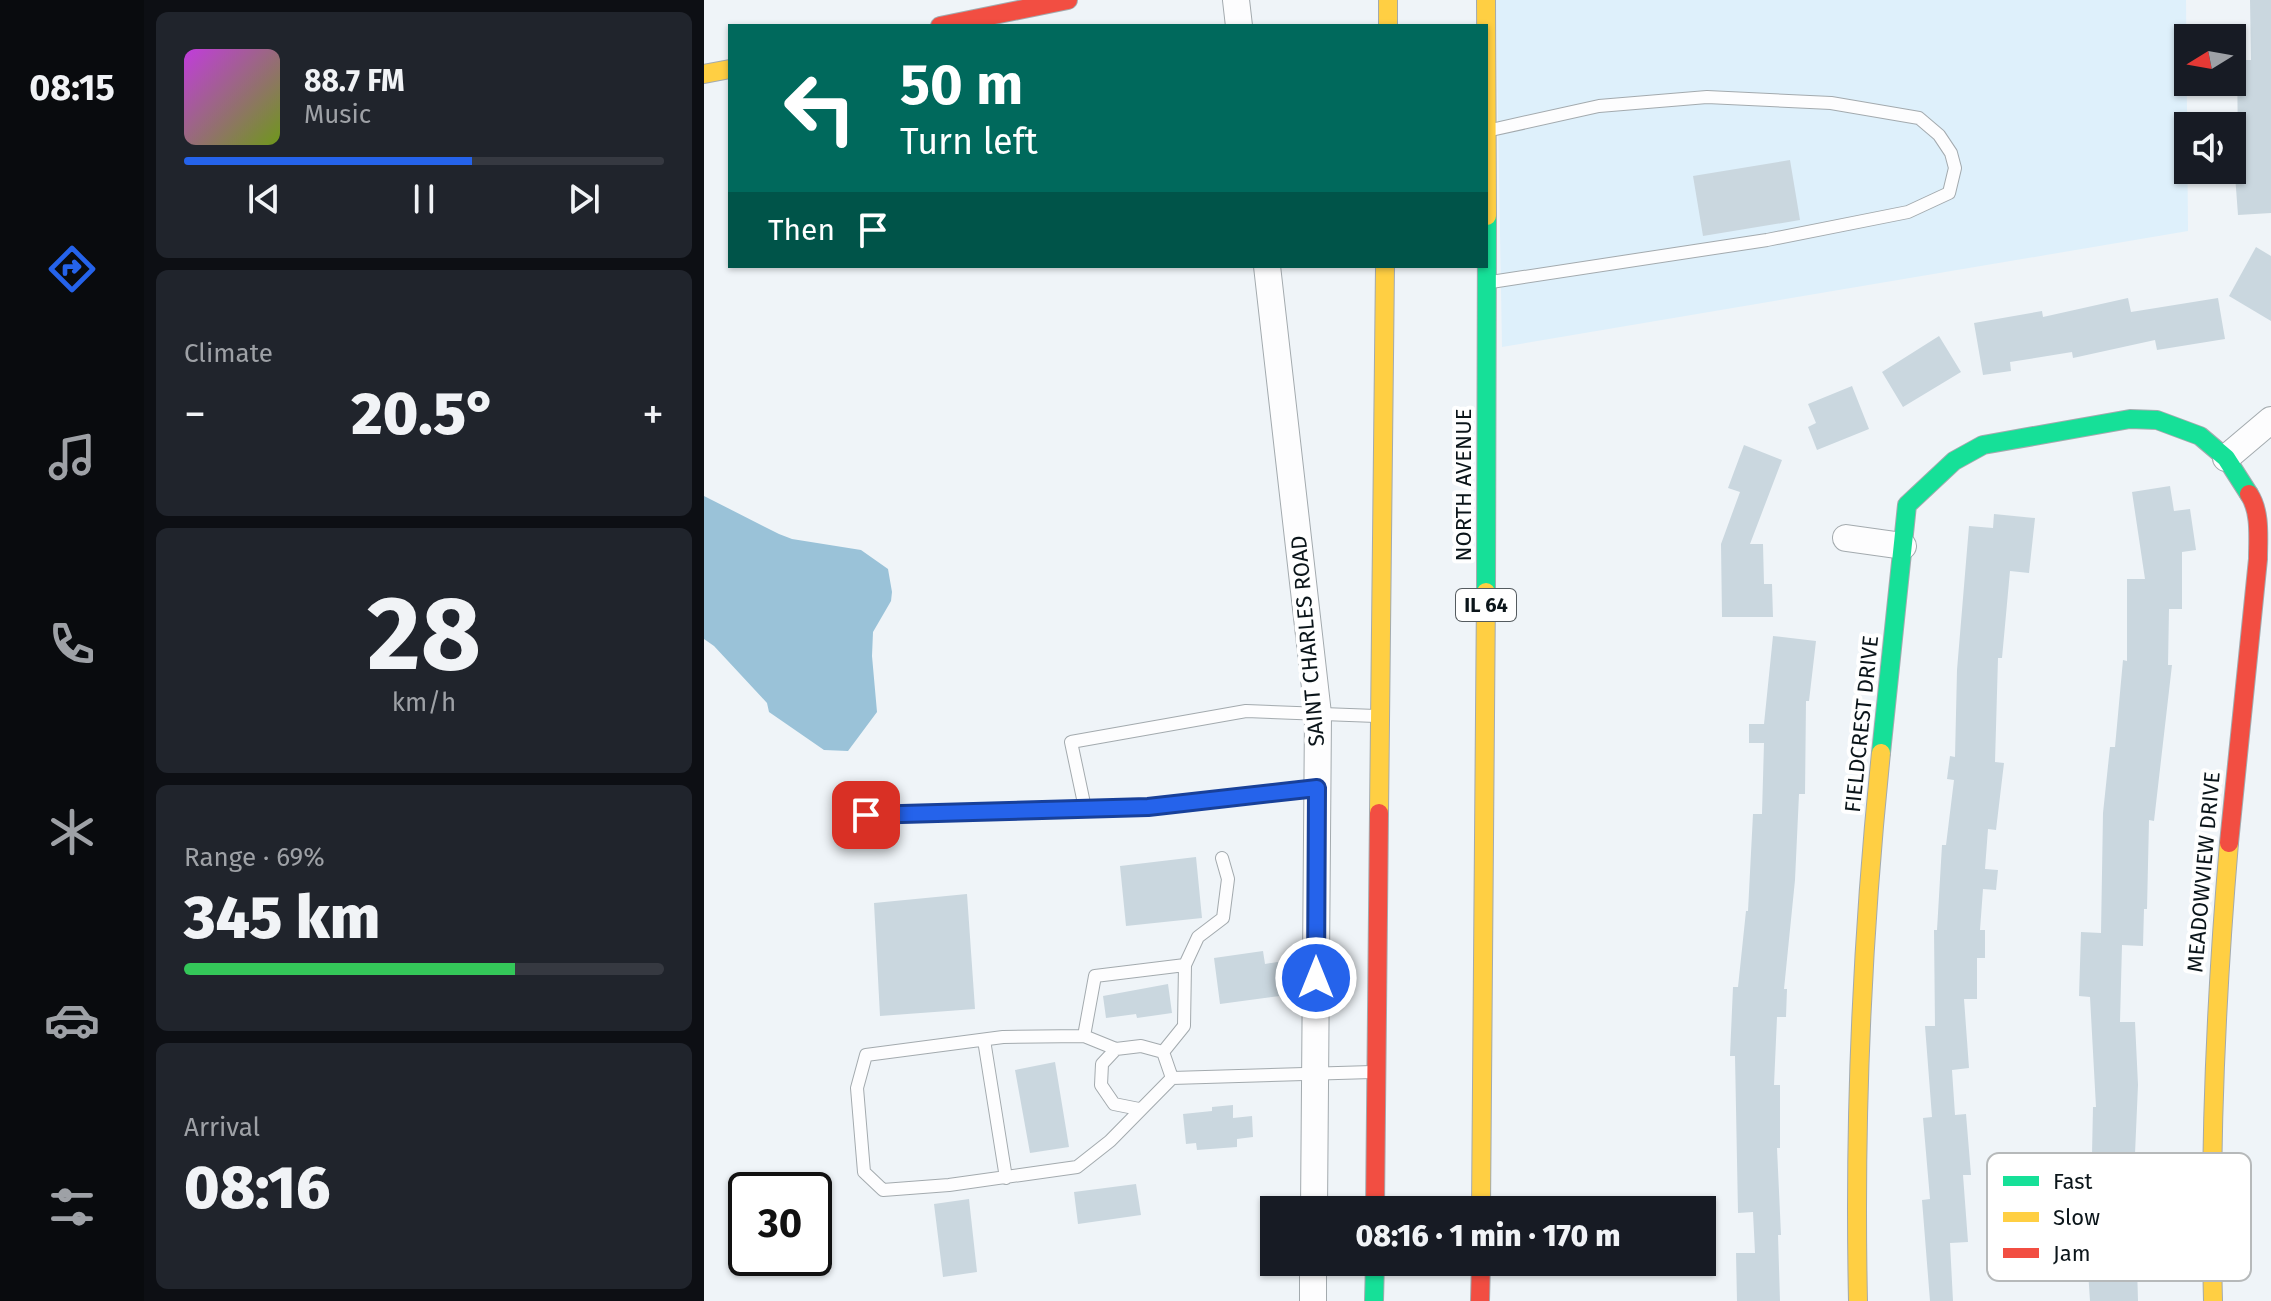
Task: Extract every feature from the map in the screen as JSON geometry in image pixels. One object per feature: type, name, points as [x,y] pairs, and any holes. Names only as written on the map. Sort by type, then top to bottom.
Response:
[{"type":"main road","points":[[950,24],[1068,0]]},
{"type":"main road","points":[[1388,0],[1388,24]]},
{"type":"main road","name":"NORTH AVENUE","points":[[1486,0],[1486,24]]},
{"type":"main road","points":[[704,74],[728,69]]},
{"type":"main road","points":[[1375,1196],[1385,268]]},
{"type":"main road","name":"NORTH AVENUE","points":[[1481,1196],[1488,268]]},
{"type":"main road","name":"FIELDCREST DRIVE","points":[[1858,1301],[1856,1191],[1860,1014],[1869,881],[1907,505],[1954,461],[1983,445],[2130,419],[2157,420],[2200,436],[2226,458]]},
{"type":"main road","name":"MEADOWVIEW DRIVE","points":[[2210,1153],[2223,896],[2258,559],[2258,521],[2254,501],[2226,458]]},
{"type":"main road","points":[[1374,1301],[1375,1276]]},
{"type":"main road","points":[[1480,1301],[1481,1276]]},
{"type":"main road","name":"MEADOWVIEW DRIVE","points":[[2213,1281],[2213,1301]]},
{"type":"street","points":[[1236,0],[1239,24]]},
{"type":"street","name":"SAINT CHARLES ROAD","points":[[1267,268],[1318,714],[1314,1196]]},
{"type":"street","points":[[2226,458],[2271,420]]},
{"type":"street","points":[[1846,538],[1903,546]]},
{"type":"street","points":[[1313,1276],[1313,1301]]},
{"type":"lane","points":[[1488,131],[1599,106],[1707,97],[1831,103],[1919,118],[1939,135],[1951,153],[1955,168],[1949,193],[1908,212],[1767,240],[1488,282]]},
{"type":"lane","points":[[1085,808],[1071,742],[1246,711],[1379,716]]},
{"type":"lane","points":[[866,815],[1148,807],[1317,788]]},
{"type":"lane","points":[[1163,1052],[1184,1026],[1185,965],[1198,937],[1223,918],[1228,879],[1222,858]]},
{"type":"lane","points":[[1084,1036],[1095,976],[1185,965]]},
{"type":"lane","points":[[1163,1052],[1141,1046],[1116,1049],[1084,1036],[984,1040],[866,1055],[857,1088],[864,1172],[883,1190],[1006,1178],[1077,1167],[1110,1141],[1172,1078],[1376,1072]]},
{"type":"lane","points":[[984,1040],[1006,1178]]},
{"type":"lane","points":[[1116,1049],[1102,1064],[1101,1085],[1114,1104],[1139,1109]]},
{"type":"lane","points":[[1163,1052],[1172,1078]]},
{"type":"shaded area","points":[[1496,0],[2186,0],[2186,24],[2174,24],[2174,96],[2187,96],[2187,112],[2174,112],[2174,184],[2188,184],[2188,231],[1502,347]]},
{"type":"water","points":[[704,496],[792,539],[861,550],[888,569],[891,601],[873,632],[877,712],[848,751],[824,750],[769,712],[767,703],[704,639]]},
{"type":"building","points":[[2250,0],[2271,0],[2271,213],[2238,215],[2236,184],[2246,184],[2246,112],[2238,112],[2237,96],[2246,96],[2246,60],[2251,60]]},
{"type":"building","points":[[1790,160],[1800,220],[1703,236],[1693,176]]},
{"type":"building","points":[[2256,247],[2271,256],[2271,321],[2229,296]]},
{"type":"building","points":[[2128,298],[2131,312],[2218,298],[2225,339],[2157,350],[2155,340],[2073,358],[2072,352],[2010,362],[2011,371],[1983,375],[1974,323],[2042,311],[2043,317]]},
{"type":"building","points":[[1939,336],[1961,372],[1903,407],[1882,372]]},
{"type":"building","points":[[1852,386],[1869,429],[1817,450],[1808,427],[1816,423],[1808,404]]},
{"type":"building","points":[[1744,445],[1782,460],[1750,544],[1763,544],[1764,584],[1772,584],[1773,617],[1722,617],[1721,544],[1740,492],[1728,488]]},
{"type":"building","points":[[2170,486],[2174,511],[2190,509],[2196,550],[2182,552],[2182,609],[2169,609],[2168,665],[2172,665],[2154,821],[2149,820],[2143,946],[2122,945],[2120,1022],[2135,1022],[2138,1085],[2135,1153],[2092,1153],[2093,1107],[2096,1107],[2090,997],[2079,996],[2081,932],[2101,933],[2103,813],[2110,747],[2115,747],[2123,660],[2127,661],[2127,579],[2145,579],[2132,492]]},
{"type":"building","points":[[1994,514],[2035,518],[2029,573],[2010,571],[2002,658],[1998,658],[1995,762],[2004,763],[1996,830],[1988,829],[1985,869],[1998,870],[1996,890],[1983,889],[1980,930],[1985,930],[1985,958],[1977,958],[1977,999],[1964,999],[1969,1068],[1952,1070],[1955,1115],[1966,1114],[1971,1175],[1963,1175],[1968,1242],[1950,1243],[1953,1301],[1930,1301],[1922,1200],[1930,1199],[1923,1118],[1932,1117],[1925,1026],[1935,1026],[1934,930],[1937,930],[1942,845],[1946,845],[1954,780],[1947,779],[1950,756],[1955,757],[1957,670],[1969,526],[1993,528]]},
{"type":"building","points":[[1773,636],[1816,641],[1809,701],[1806,701],[1805,794],[1799,794],[1795,880],[1784,989],[1787,989],[1786,1017],[1777,1017],[1774,1085],[1780,1085],[1780,1148],[1777,1148],[1780,1301],[1737,1301],[1736,1253],[1755,1253],[1753,1212],[1738,1213],[1735,1056],[1730,1056],[1733,987],[1738,987],[1748,911],[1753,814],[1762,814],[1764,743],[1749,743],[1749,724],[1764,724]]},
{"type":"building","points":[[1196,857],[1202,918],[1126,926],[1120,866]]},
{"type":"building","points":[[967,894],[975,1009],[880,1016],[874,903]]},
{"type":"building","points":[[1263,951],[1265,964],[1295,959],[1298,985],[1279,988],[1280,996],[1220,1004],[1214,958]]},
{"type":"building","points":[[1168,984],[1172,1013],[1106,1018],[1103,996]]},
{"type":"building","points":[[1055,1062],[1069,1147],[1030,1153],[1015,1070]]},
{"type":"building","points":[[1233,1105],[1233,1118],[1252,1116],[1253,1137],[1237,1139],[1237,1147],[1197,1150],[1196,1143],[1186,1144],[1183,1114]]},
{"type":"building","points":[[1136,1184],[1141,1215],[1078,1224],[1074,1192]]},
{"type":"building","points":[[969,1199],[977,1272],[943,1277],[934,1204]]},
{"type":"building","points":[[2089,1281],[2137,1281],[2138,1301],[2090,1301]]},
{"type":"traffic: fast","points":[[1486,592],[1487,268]]},
{"type":"traffic: fast","points":[[1881,753],[1907,505],[1954,461],[1983,445],[2130,419],[2157,420],[2200,436],[2226,458],[2249,494]]},
{"type":"traffic: fast","points":[[1374,1301],[1375,1276]]},
{"type":"traffic: slow","points":[[1388,0],[1388,24]]},
{"type":"traffic: slow","points":[[1486,0],[1486,24]]},
{"type":"traffic: slow","points":[[704,74],[728,69]]},
{"type":"traffic: slow","points":[[1379,813],[1385,268]]},
{"type":"traffic: slow","points":[[1481,1196],[1486,592]]},
{"type":"traffic: slow","points":[[1858,1301],[1857,1164],[1861,1027],[1881,753]]},
{"type":"traffic: slow","points":[[2213,1153],[2220,957],[2229,843]]},
{"type":"traffic: slow","points":[[2213,1281],[2213,1301]]},
{"type":"traffic: jam","points":[[950,24],[1068,0]]},
{"type":"traffic: jam","points":[[2229,843],[2258,559],[2257,517],[2249,494]]},
{"type":"traffic: jam","points":[[1375,1196],[1379,813]]},
{"type":"traffic: jam","points":[[1480,1301],[1481,1276]]},
{"type":"route","points":[[866,815],[1148,807],[1317,788],[1316,978]]}]
